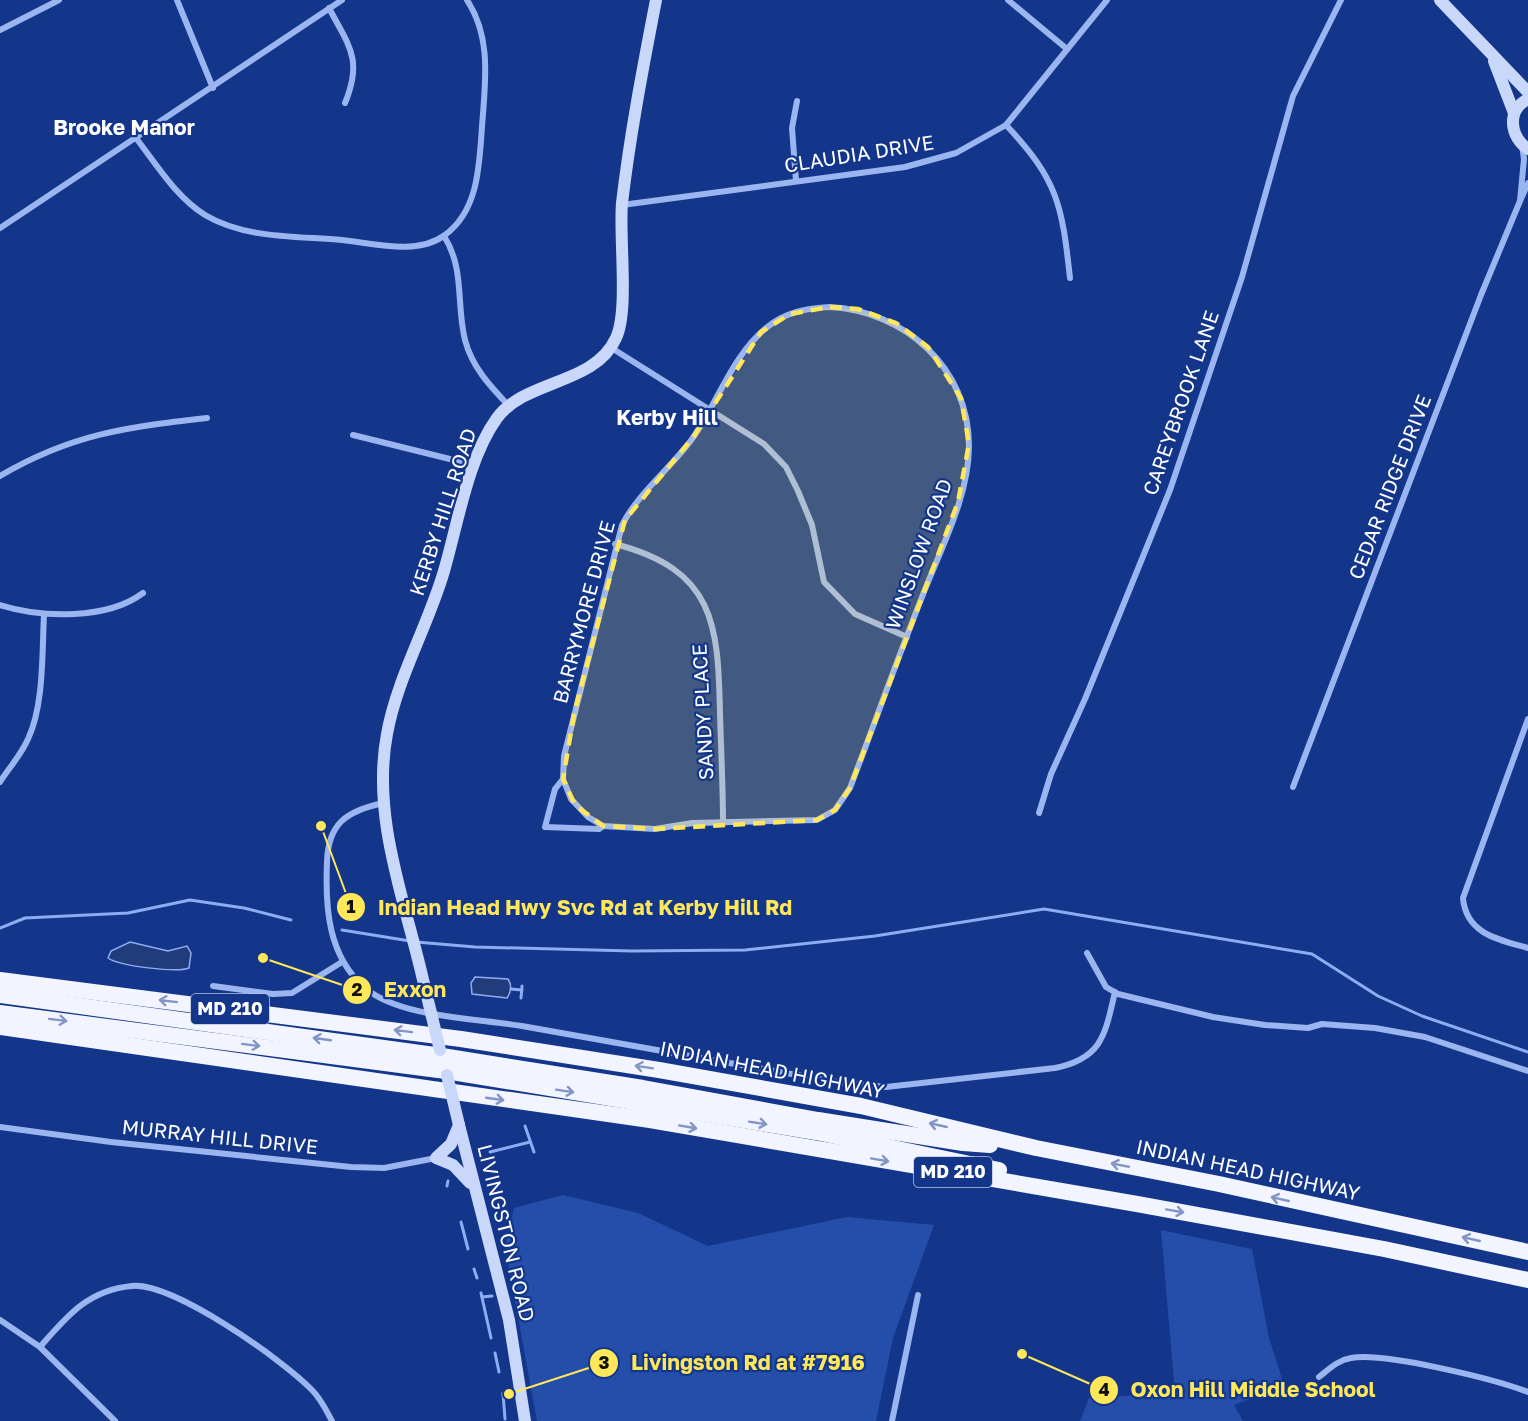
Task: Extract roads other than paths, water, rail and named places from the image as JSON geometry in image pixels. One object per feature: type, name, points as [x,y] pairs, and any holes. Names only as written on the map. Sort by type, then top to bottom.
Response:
[{"type":"highway","name":"INDIAN HEAD HIGHWAY","points":[[0,980],[450,1037],[659,1070],[861,1106],[1036,1148],[1219,1184],[1528,1251]]},
{"type":"highway","points":[[0,995],[952,1142],[1036,1148]]},
{"type":"highway","points":[[0,1013],[444,1063],[958,1160],[1137,1204]]},
{"type":"highway","name":"MD 210","points":[[0,1027],[650,1120],[1137,1204],[1384,1250],[1528,1280]]},
{"type":"main road","name":"KERBY HILL ROAD","points":[[444,1063],[383,803],[382,763],[387,732],[399,692],[442,579],[474,465],[488,432],[509,406],[590,366],[604,356],[616,339],[621,316],[622,205],[656,0]]},
{"type":"main road","points":[[1440,0],[1528,92]]},
{"type":"main road","points":[[1493,57],[1514,113],[1512,124],[1515,136],[1525,147]]},
{"type":"main road","points":[[1514,113],[1528,99]]},
{"type":"main road","name":"LIVINGSTON ROAD","points":[[444,1063],[511,1331],[525,1421]]},
{"type":"main road","points":[[459,1125],[451,1144],[436,1158],[453,1165],[475,1189]]},
{"type":"street","points":[[0,30],[59,0]]},
{"type":"street","points":[[177,0],[213,88]]},
{"type":"street","points":[[0,228],[342,0]]},
{"type":"street","points":[[136,138],[181,194],[207,216],[227,224],[300,238],[397,246],[429,243],[444,236],[462,217],[470,203],[478,164],[485,58],[481,30],[467,0]]},
{"type":"street","points":[[1008,0],[1067,49]]},
{"type":"street","name":"CLAUDIA DRIVE","points":[[622,205],[936,160],[965,149],[1006,125],[1107,0]]},
{"type":"street","name":"CAREYBROOK LANE","points":[[1039,813],[1051,774],[1085,699],[1170,489],[1226,328],[1293,96],[1341,0]]},
{"type":"street","points":[[329,8],[354,60],[351,88],[345,103]]},
{"type":"street","points":[[796,181],[792,128],[797,101]]},
{"type":"street","points":[[1006,125],[1038,163],[1056,196],[1064,221],[1070,278]]},
{"type":"street","name":"CEDAR RIDGE DRIVE","points":[[1520,201],[1525,147]]},
{"type":"street","name":"CEDAR RIDGE DRIVE","points":[[1293,787],[1481,295],[1528,183]]},
{"type":"street","points":[[444,236],[452,248],[459,272],[462,327],[469,354],[491,388],[509,406]]},
{"type":"street","name":"WINSLOW ROAD","points":[[545,828],[600,829],[603,826],[655,829],[692,823],[810,820],[823,818],[835,810],[850,788],[958,502],[969,456],[968,431],[961,398],[945,369],[928,347],[896,323],[858,309],[830,306],[795,312],[768,326],[754,340],[710,409]]},
{"type":"street","points":[[610,347],[764,444],[786,467],[812,525],[824,582],[834,595],[862,618],[907,637]]},
{"type":"street","name":"BARRYMORE DRIVE","points":[[545,828],[555,789],[563,779],[569,733],[603,607],[615,544],[629,514],[685,448],[710,409]]},
{"type":"street","points":[[0,476],[58,446],[100,433],[207,418]]},
{"type":"street","points":[[353,435],[474,465]]},
{"type":"street","name":"SANDY PLACE","points":[[615,544],[651,555],[664,562],[689,584],[711,618],[718,655],[723,823]]},
{"type":"street","points":[[0,604],[44,615],[115,607],[144,593]]},
{"type":"street","points":[[0,782],[24,747],[33,727],[39,694],[44,615]]},
{"type":"street","points":[[1528,719],[1463,898],[1468,915],[1483,933],[1528,948]]},
{"type":"street","points":[[563,779],[566,791],[575,805],[603,826]]},
{"type":"street","points":[[383,803],[361,808],[344,819],[331,837],[327,848],[326,892],[329,924],[342,962],[367,990],[413,1011],[518,1025],[836,1082],[886,1088],[1055,1068],[1078,1062],[1090,1055],[1102,1039],[1115,992]]},
{"type":"street","points":[[1087,953],[1106,987],[1115,992],[1213,1017],[1265,1025],[1308,1028],[1322,1024],[1375,1028],[1415,1036],[1528,1071]]},
{"type":"street","points":[[213,986],[257,992],[292,993],[342,962]]},
{"type":"street","name":"MURRAY HILL DRIVE","points":[[0,1127],[111,1142],[351,1167],[384,1168],[436,1158]]},
{"type":"street","points":[[40,1347],[69,1313],[87,1300],[112,1289],[148,1287],[194,1307],[279,1362],[312,1391],[332,1421]]},
{"type":"street","points":[[892,1421],[918,1295]]},
{"type":"street","points":[[0,1320],[40,1347],[115,1421]]},
{"type":"street","points":[[1319,1377],[1339,1362],[1351,1358],[1370,1357],[1471,1377],[1528,1392]]},
{"type":"waterway","points":[[0,928],[25,918],[128,913],[190,900],[244,908],[291,920]]},
{"type":"waterway","points":[[416,942],[475,947],[632,951],[745,950],[875,936],[1044,909],[1312,954],[1378,996],[1422,1016],[1528,1052]]},
{"type":"waterway","points":[[342,930],[410,941]]},
{"type":"waterway","points":[[521,998],[522,986]]},
{"type":"waterway","points":[[511,989],[522,990]]},
{"type":"waterway","points":[[525,1126],[534,1152]]},
{"type":"waterway","points":[[490,1152],[530,1142]]},
{"type":"waterway","points":[[447,1186],[448,1181]]},
{"type":"waterway","points":[[461,1222],[468,1249]]},
{"type":"waterway","points":[[474,1269],[477,1278]]},
{"type":"waterway","points":[[481,1293],[491,1338]]},
{"type":"waterway","points":[[482,1297],[492,1296]]},
{"type":"waterway","points":[[495,1353],[499,1372]]},
{"type":"waterway","points":[[503,1393],[505,1419]]},
{"type":"waterway","points":[[503,1395],[512,1394]]},
{"type":"place","name":"Indian Head Hwy Svc Rd at Kerby Hill Rd","points":[[321,826]]},
{"type":"place","name":"Exxon","points":[[263,958]]},
{"type":"place","name":"Oxon Hill Middle School","points":[[1022,1354]]},
{"type":"place","name":"Livingston Rd at #7916","points":[[509,1394]]},
{"type":"district","name":"Brooke Manor","points":[[124,128]]},
{"type":"district","name":"Kerby Hill","points":[[667,418]]}]
